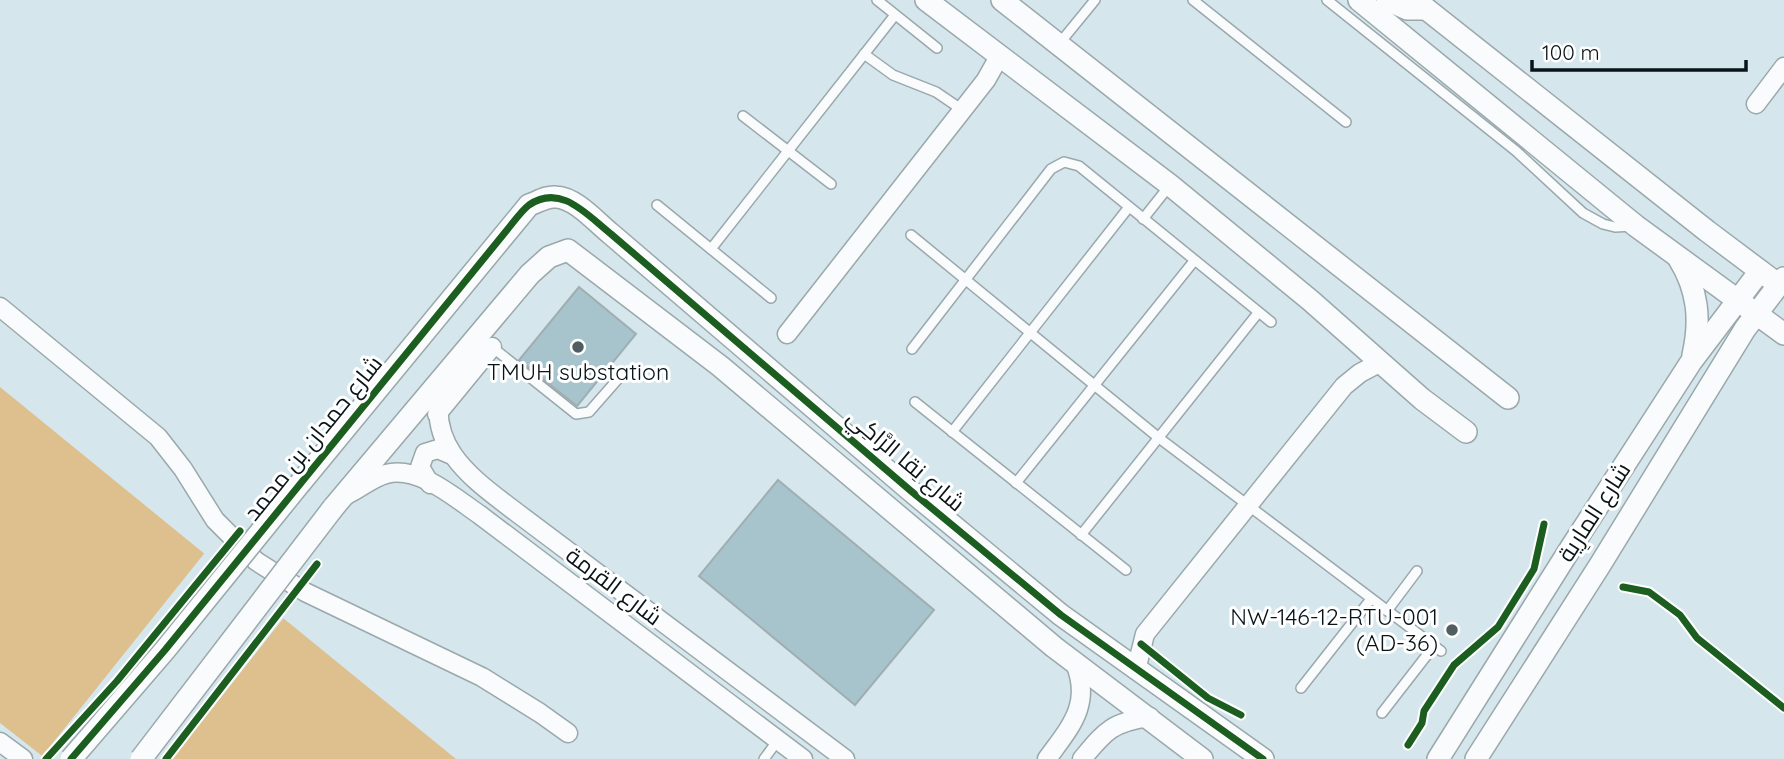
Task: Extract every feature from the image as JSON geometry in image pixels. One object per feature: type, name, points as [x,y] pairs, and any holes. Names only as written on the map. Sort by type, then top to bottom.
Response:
[{"type":"street","points":[[926,0],[1170,185],[1310,300],[1379,363],[1466,432]]},
{"type":"street","points":[[1002,0],[1508,398]]},
{"type":"street","points":[[1359,0],[1636,226],[1784,334]]},
{"type":"street","points":[[1387,0],[1407,9],[1420,4],[1760,271],[1780,290]]},
{"type":"street","points":[[787,334],[961,109],[1004,58]]},
{"type":"street","points":[[1756,104],[1784,67]]},
{"type":"street","name":"شارع نِقا الرَّاكِي","points":[[529,205],[556,197],[575,205],[1050,607],[1263,759]]},
{"type":"street","name":"شارع حمدان بن محمد","points":[[71,759],[166,650],[529,205]]},
{"type":"street","name":"شارع نِقا الرَّاكِي","points":[[443,380],[530,274],[549,257],[568,250],[720,366],[1075,663],[1150,717],[1202,759]]},
{"type":"street","points":[[1676,254],[1688,273],[1697,304],[1698,335],[1691,362]]},
{"type":"street","name":"شارع المارِية","points":[[1438,759],[1691,362],[1760,271]]},
{"type":"street","points":[[1738,299],[1752,292],[1780,290]]},
{"type":"street","name":"شارع المارِية","points":[[1476,759],[1756,313],[1780,290]]},
{"type":"street","points":[[0,307],[158,437],[183,469],[215,520],[241,548],[264,567],[314,596],[482,677],[568,733]]},
{"type":"street","points":[[437,414],[492,347]]},
{"type":"street","points":[[1136,670],[1145,634],[1344,386],[1379,363]]},
{"type":"street","points":[[141,759],[338,502],[443,380]]},
{"type":"street","name":"شارع القرمة","points":[[443,380],[437,414],[440,432],[452,455],[482,485],[845,759]]},
{"type":"street","points":[[430,484],[420,467],[425,453],[438,449],[452,455]]},
{"type":"street","name":"شارع القرمة","points":[[338,502],[383,475],[392,473],[412,475],[430,484],[480,515],[803,759]]},
{"type":"street","points":[[1048,759],[1081,704],[1082,686],[1075,663]]},
{"type":"street","points":[[1082,759],[1111,728],[1121,722],[1150,717]]},
{"type":"street","points":[[0,742],[23,759]]},
{"type":"street","points":[[1048,759],[1062,751],[1071,754],[1074,759]]},
{"type":"lane","points":[[877,0],[937,48]]},
{"type":"lane","points":[[1059,44],[1095,0]]},
{"type":"lane","points":[[1193,0],[1346,122]]},
{"type":"lane","points":[[1326,0],[1516,151],[1583,213],[1615,227],[1636,226]]},
{"type":"lane","points":[[711,249],[895,15]]},
{"type":"lane","points":[[864,54],[893,75],[936,92],[961,109]]},
{"type":"lane","points":[[743,116],[831,184]]},
{"type":"lane","points":[[912,349],[1051,169],[1059,163],[1069,162],[1079,166],[1271,322]]},
{"type":"lane","points":[[1143,219],[1170,185]]},
{"type":"lane","points":[[657,205],[771,298]]},
{"type":"lane","points":[[952,432],[1129,207]]},
{"type":"lane","points":[[911,235],[1159,438],[1438,649],[1382,713]]},
{"type":"lane","points":[[1016,483],[1194,261]]},
{"type":"lane","points":[[1081,535],[1258,313]]},
{"type":"lane","points":[[492,347],[576,414],[589,412],[625,371]]},
{"type":"lane","points":[[915,402],[1126,570]]},
{"type":"lane","points":[[1387,611],[1417,571]]},
{"type":"lane","points":[[1301,688],[1371,599]]},
{"type":"lane","points":[[764,759],[778,740]]},
{"type":"shaded area","points":[[0,387],[456,759],[97,759],[88,753],[46,759],[0,723]]},
{"type":"pier","points":[[207,550],[286,615],[172,759],[40,759]]},
{"type":"building","name":"TMUH substation","points":[[579,287],[636,334],[577,406],[519,360]]},
{"type":"building","points":[[778,480],[934,610],[855,705],[699,576]]},
{"type":"cycle path","points":[[71,759],[165,650],[520,214],[529,205],[541,199],[552,198],[563,199],[593,218],[911,491],[1061,615],[1263,759]]},
{"type":"cycle path","points":[[1408,745],[1422,723],[1424,711],[1454,665],[1498,627],[1534,569],[1544,524]]},
{"type":"cycle path","points":[[46,759],[117,681],[240,531]]},
{"type":"cycle path","points":[[166,759],[317,564]]},
{"type":"cycle path","points":[[1623,587],[1649,592],[1680,615],[1697,638],[1784,708]]},
{"type":"cycle path","points":[[1141,644],[1208,698],[1241,715]]},
{"type":"place","name":"TMUH substation","points":[[578,347]]},
{"type":"place","name":"NW-146-12-RTU-001 (AD-36)","points":[[1452,630]]}]
